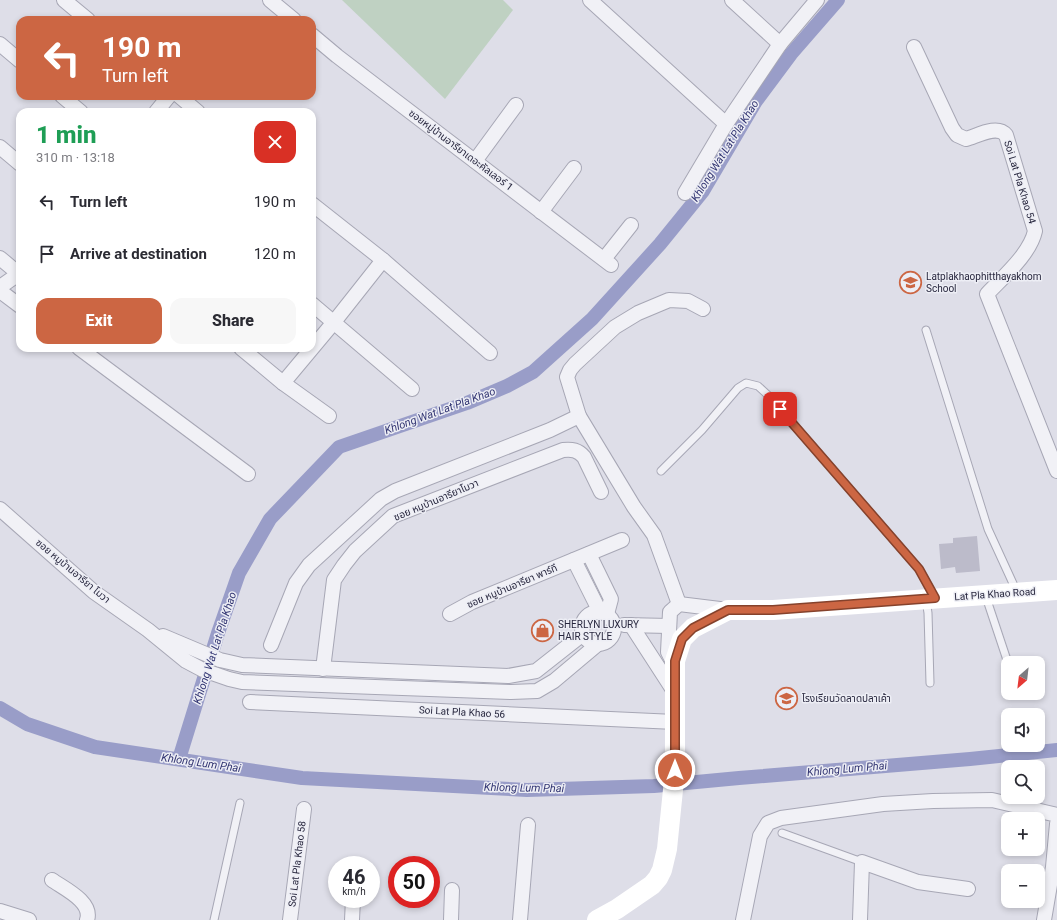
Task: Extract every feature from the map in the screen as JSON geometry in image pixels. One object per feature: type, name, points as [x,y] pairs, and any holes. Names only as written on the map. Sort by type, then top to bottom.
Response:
[{"type":"main road","name":"Lat Pla Khao Road","points":[[597,920],[652,885],[662,870],[668,849],[675,770],[675,661],[682,639],[693,628],[728,610],[773,610],[1057,590]]},
{"type":"street","points":[[64,0],[83,16]]},
{"type":"street","points":[[270,0],[289,16]]},
{"type":"street","points":[[590,0],[726,124]]},
{"type":"street","points":[[732,0],[780,44]]},
{"type":"street","points":[[685,193],[726,124],[780,44],[817,0]]},
{"type":"street","name":"ซอยหมู่บ้านอารียาเดอะคัลเลอร์ 1","points":[[316,38],[607,262],[631,225]]},
{"type":"street","points":[[0,44],[16,58]]},
{"type":"street","name":"Soi Lat Pla Khao 54","points":[[914,47],[952,128],[957,135],[966,139],[993,130],[999,130],[1004,132],[1006,135],[1035,231],[1028,248],[987,294],[1057,470]]},
{"type":"street","points":[[67,100],[76,108]]},
{"type":"street","points":[[160,108],[166,100]]},
{"type":"street","points":[[184,100],[193,108]]},
{"type":"street","points":[[475,160],[516,105]]},
{"type":"street","points":[[0,147],[16,161]]},
{"type":"street","points":[[542,212],[574,168]]},
{"type":"street","points":[[316,207],[383,260],[490,353]]},
{"type":"street","points":[[0,258],[16,271]]},
{"type":"street","points":[[316,344],[383,260]]},
{"type":"street","points":[[0,286],[16,276]]},
{"type":"street","points":[[0,291],[16,303]]},
{"type":"street","points":[[680,604],[654,535],[634,507],[579,416],[567,377],[575,364],[615,327],[638,313],[669,300],[688,301],[703,309]]},
{"type":"street","points":[[316,307],[412,389]]},
{"type":"street","points":[[88,352],[248,474]]},
{"type":"street","points":[[246,352],[283,383],[329,416]]},
{"type":"street","points":[[283,383],[309,352]]},
{"type":"street","points":[[271,645],[296,583],[309,565],[381,499],[395,491],[550,430],[579,416]]},
{"type":"street","name":"ซอย หมูบ้านอารียาโมวา","points":[[324,669],[334,580],[355,551],[393,516],[563,450],[580,453],[584,457],[602,492]]},
{"type":"street","name":"ซอย หมูบ้านอารียา โมวา","points":[[0,511],[94,592],[148,630],[190,655]]},
{"type":"street","name":"ซอย หมูบ้านอารียา พาร์ที","points":[[450,614],[472,602],[622,540]]},
{"type":"street","points":[[589,554],[611,599],[607,617]]},
{"type":"street","points":[[190,655],[203,670],[242,682],[511,692],[537,690],[554,681],[598,644],[611,638],[613,634],[607,617],[574,560]]},
{"type":"street","points":[[675,666],[668,652],[670,612],[680,604],[728,610]]},
{"type":"street","points":[[598,644],[589,641],[583,634],[583,623],[585,618],[595,612],[630,625],[669,626]]},
{"type":"street","points":[[630,625],[675,693]]},
{"type":"street","points":[[190,655],[205,655],[242,665],[508,676],[536,671],[583,634]]},
{"type":"street","name":"Soi Lat Pla Khao 56","points":[[250,702],[675,722]]},
{"type":"street","points":[[743,920],[760,836],[768,823],[781,818],[883,804],[941,800],[992,800],[1057,815]]},
{"type":"street","name":"Soi Lat Pla Khao 58","points":[[290,920],[304,809]]},
{"type":"street","points":[[1044,920],[1055,867],[1057,824]]},
{"type":"street","points":[[520,920],[528,825]]},
{"type":"street","points":[[860,920],[862,862],[918,882],[968,889]]},
{"type":"street","points":[[52,880],[82,901],[86,906],[88,915],[87,920]]},
{"type":"street","points":[[451,920],[452,890]]},
{"type":"street","points":[[352,920],[353,908]]},
{"type":"street","points":[[0,911],[29,920]]},
{"type":"lane","points":[[926,330],[988,530],[1017,592]]},
{"type":"lane","points":[[661,472],[702,430],[738,388],[746,383],[758,386],[919,569],[930,598],[928,612],[930,683]]},
{"type":"lane","points":[[985,595],[1006,656]]},
{"type":"lane","points":[[214,920],[240,803]]},
{"type":"lane","points":[[782,833],[862,862]]},
{"type":"green space","points":[[342,0],[503,0],[513,10],[445,99]]},
{"type":"building","points":[[977,536],[980,571],[956,573],[955,567],[941,569],[939,544],[953,543],[953,538]]},
{"type":"waterway","name":"Khlong Wat Lat Pla Khao","points":[[179,759],[218,633],[239,573],[270,519],[339,447],[467,403],[507,386],[533,372],[592,319],[660,244],[703,191],[756,101],[791,54],[838,0]]},
{"type":"waterway","name":"Khlong Lum Phai","points":[[0,708],[27,724],[95,747],[302,778],[527,790],[654,786],[970,759],[1057,750]]},
{"type":"place","name":"Latplakhaophitthayakhom School","points":[[911,282]]},
{"type":"place","name":"SHERLYN LUXURY HAIR STYLE","points":[[542,630]]},
{"type":"place","name":"โรงเรียนวัดลาดปลาเค้า","points":[[787,698]]},
{"type":"route","points":[[675,770],[675,661],[682,639],[693,628],[728,610],[773,610],[935,598],[919,569],[780,409]]}]
